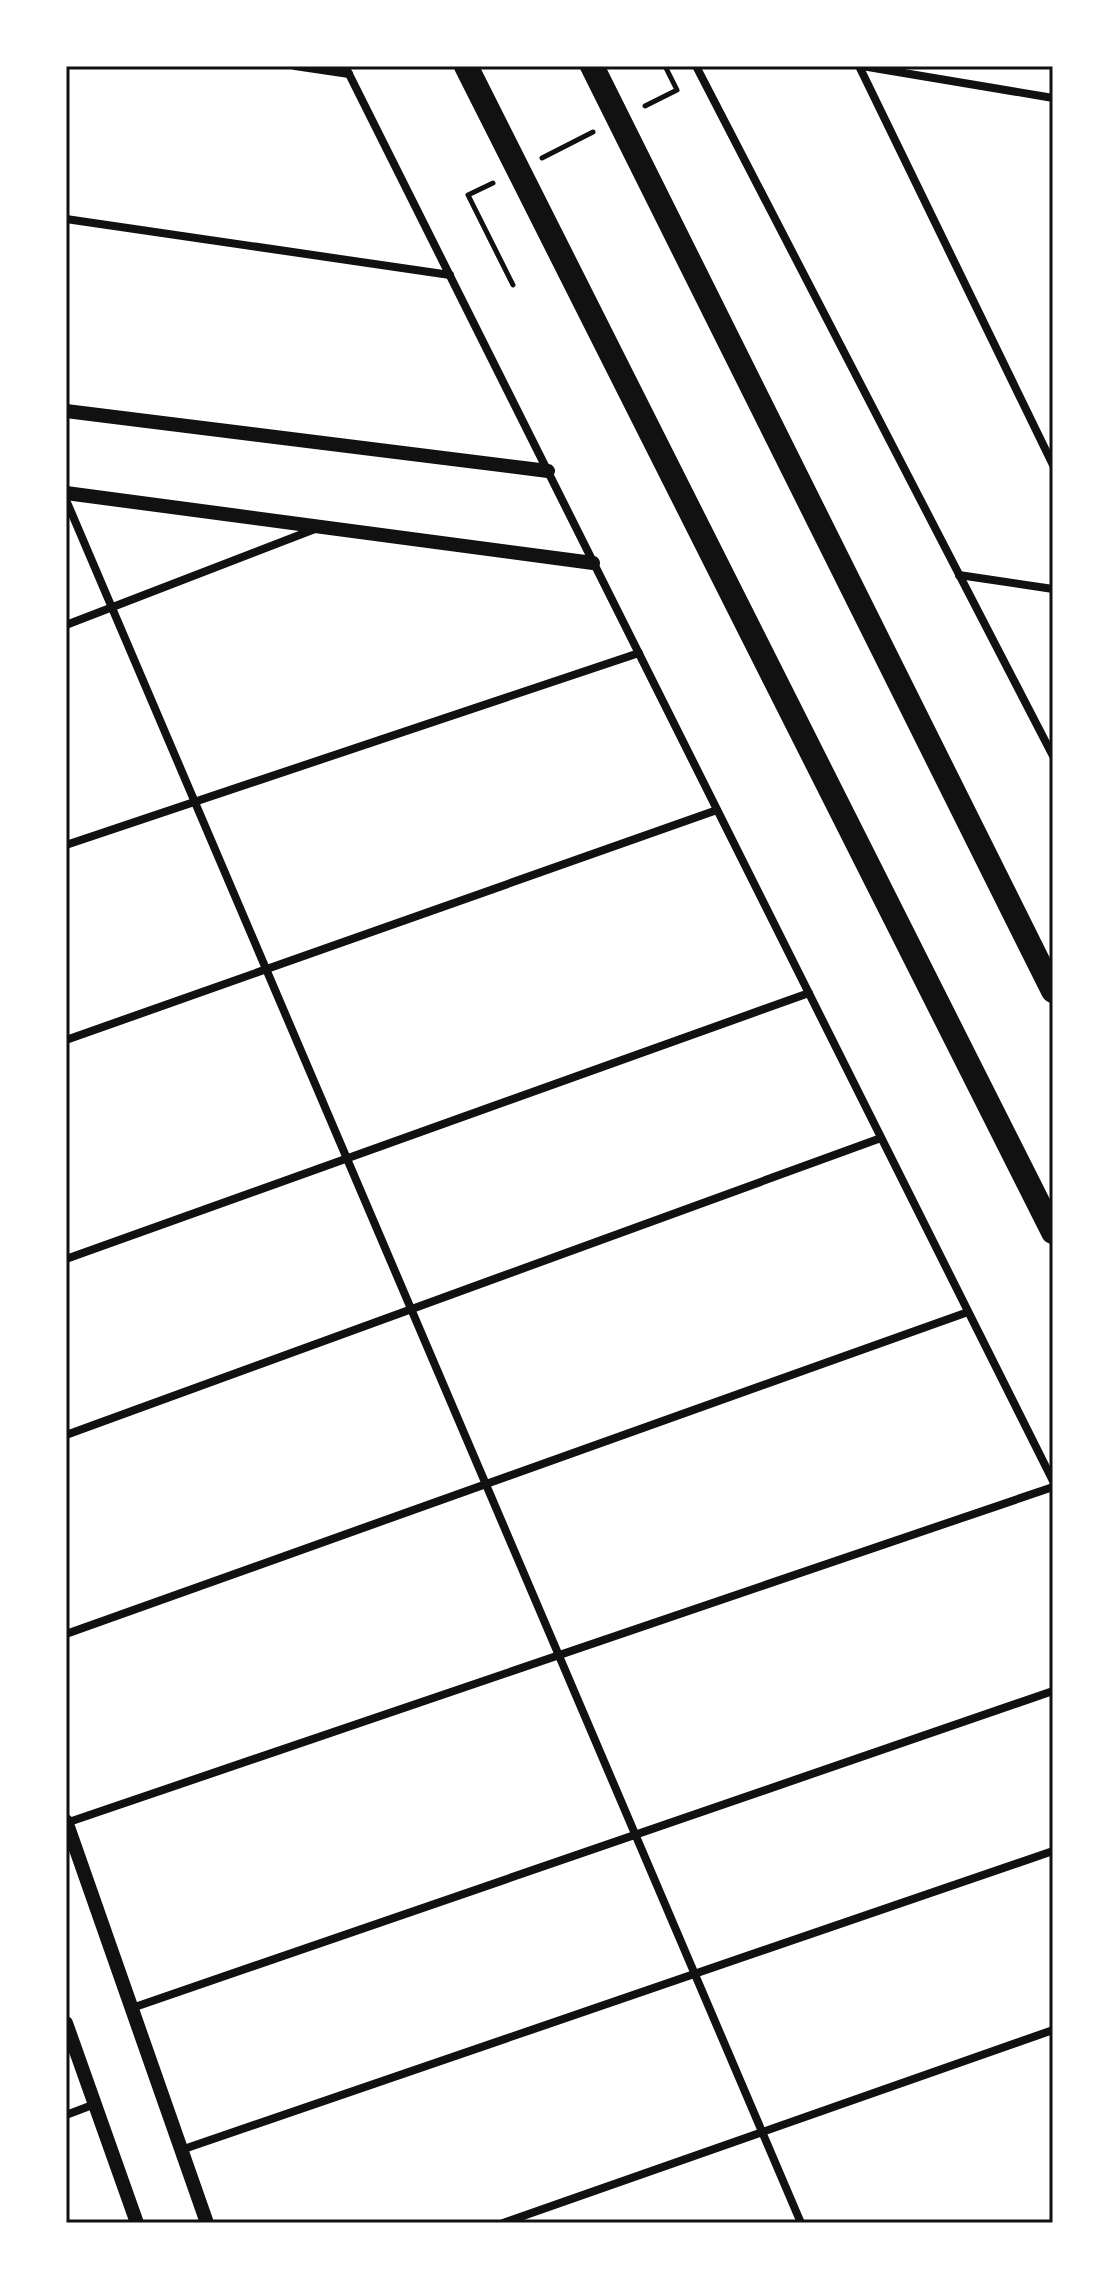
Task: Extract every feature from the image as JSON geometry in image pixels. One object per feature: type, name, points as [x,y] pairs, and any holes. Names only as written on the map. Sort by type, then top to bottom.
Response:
[{"type":"highway","points":[[466,66],[1053,1232]]},
{"type":"highway","points":[[592,66],[1053,991]]},
{"type":"street","points":[[295,66],[347,70],[1053,1481]]},
{"type":"street","points":[[696,66],[1053,756]]},
{"type":"street","points":[[861,66],[1053,98]]},
{"type":"street","points":[[861,66],[1053,465]]},
{"type":"street","points":[[66,219],[450,275]]},
{"type":"street","points":[[66,411],[548,471]]},
{"type":"street","points":[[66,493],[593,563]]},
{"type":"street","points":[[66,500],[801,2223]]},
{"type":"street","points":[[66,625],[321,527]]},
{"type":"street","points":[[959,575],[1053,589]]},
{"type":"street","points":[[66,845],[639,653]]},
{"type":"street","points":[[66,1040],[717,810]]},
{"type":"street","points":[[66,1259],[809,993]]},
{"type":"street","points":[[66,1435],[881,1138]]},
{"type":"street","points":[[66,1634],[968,1312]]},
{"type":"street","points":[[207,2223],[66,1822],[1053,1487]]},
{"type":"street","points":[[132,2008],[1053,1691]]},
{"type":"street","points":[[181,2150],[1053,1851]]},
{"type":"street","points":[[66,2023],[137,2223]]},
{"type":"street","points":[[503,2223],[1053,2030]]},
{"type":"street","points":[[66,2115],[95,2104]]},
{"type":"path","points":[[636,111],[677,90],[665,66]]},
{"type":"path","points":[[538,160],[594,132]]},
{"type":"path","points":[[496,181],[468,195],[513,285]]}]
